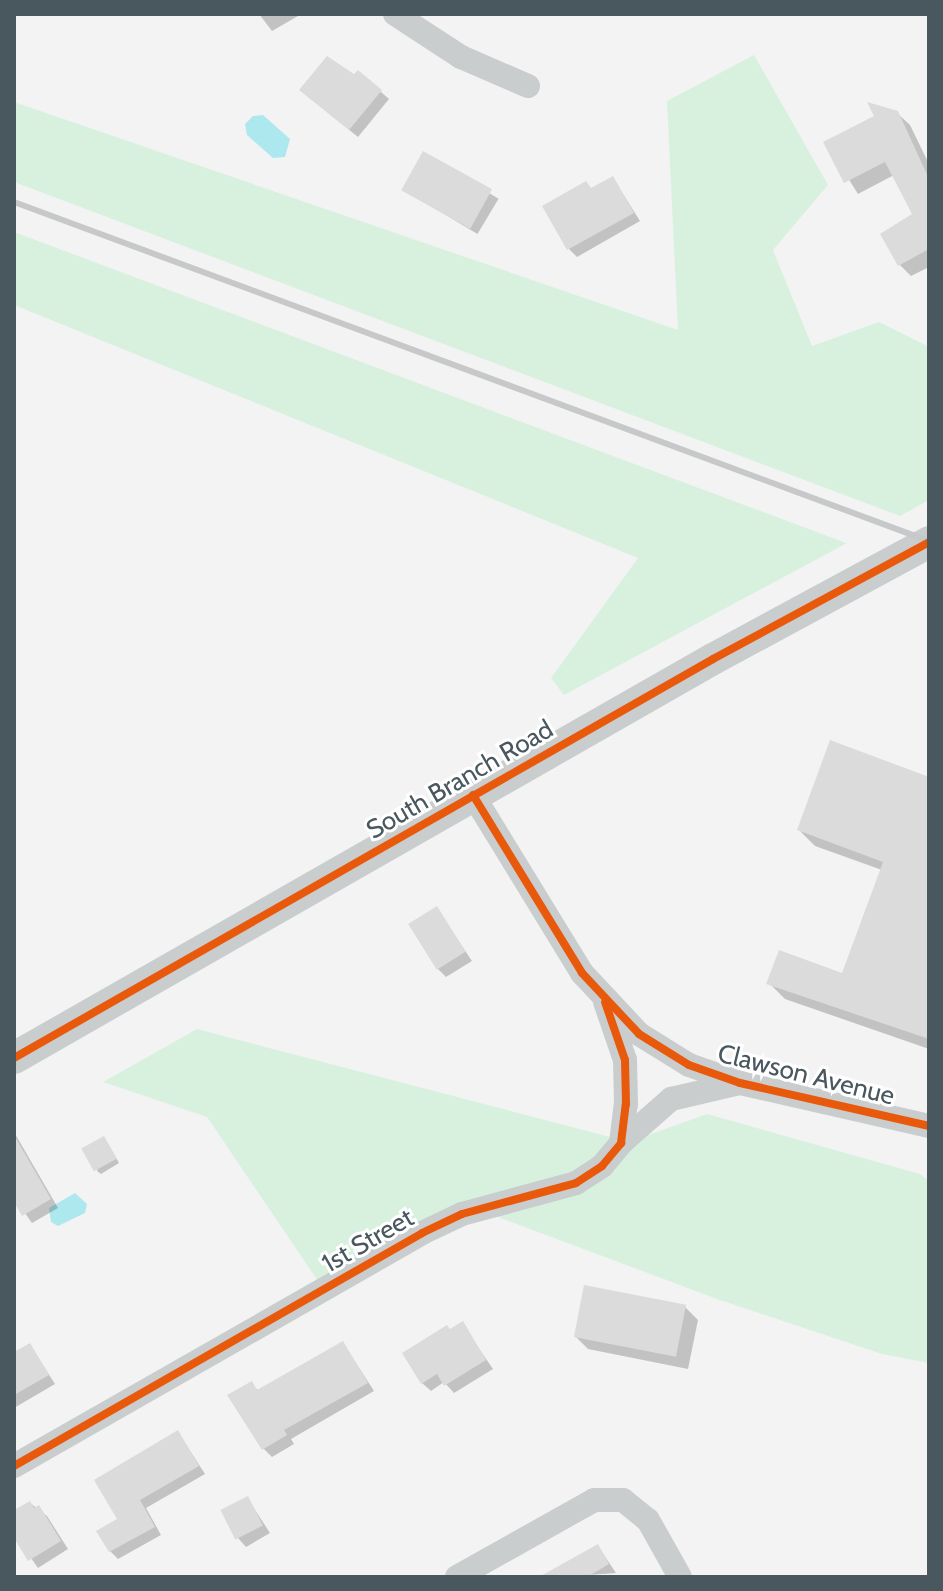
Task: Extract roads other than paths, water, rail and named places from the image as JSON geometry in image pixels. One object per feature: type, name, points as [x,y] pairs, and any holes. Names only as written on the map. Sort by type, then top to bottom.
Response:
[{"type":"street","points":[[395,14],[461,57],[528,86]]},
{"type":"street","name":"South Branch Road","points":[[14,1058],[473,795],[929,542]]},
{"type":"street","name":"Clawson Avenue","points":[[473,795],[605,1002],[662,1050],[740,1083],[929,1126]]},
{"type":"street","points":[[605,1002],[625,1060],[621,1143]]},
{"type":"street","name":"1st Street","points":[[14,1466],[422,1233],[462,1214],[576,1183],[602,1166],[621,1143],[671,1099],[740,1083]]},
{"type":"street","points":[[457,1577],[594,1500],[623,1500],[648,1520],[680,1577]]},
{"type":"water","points":[[263,115],[290,139],[285,157],[273,158],[247,135],[245,124],[253,116]]},
{"type":"water","points":[[75,1193],[87,1204],[85,1213],[58,1226],[51,1222],[49,1208]]},
{"type":"railway","points":[[14,202],[929,541]]}]
